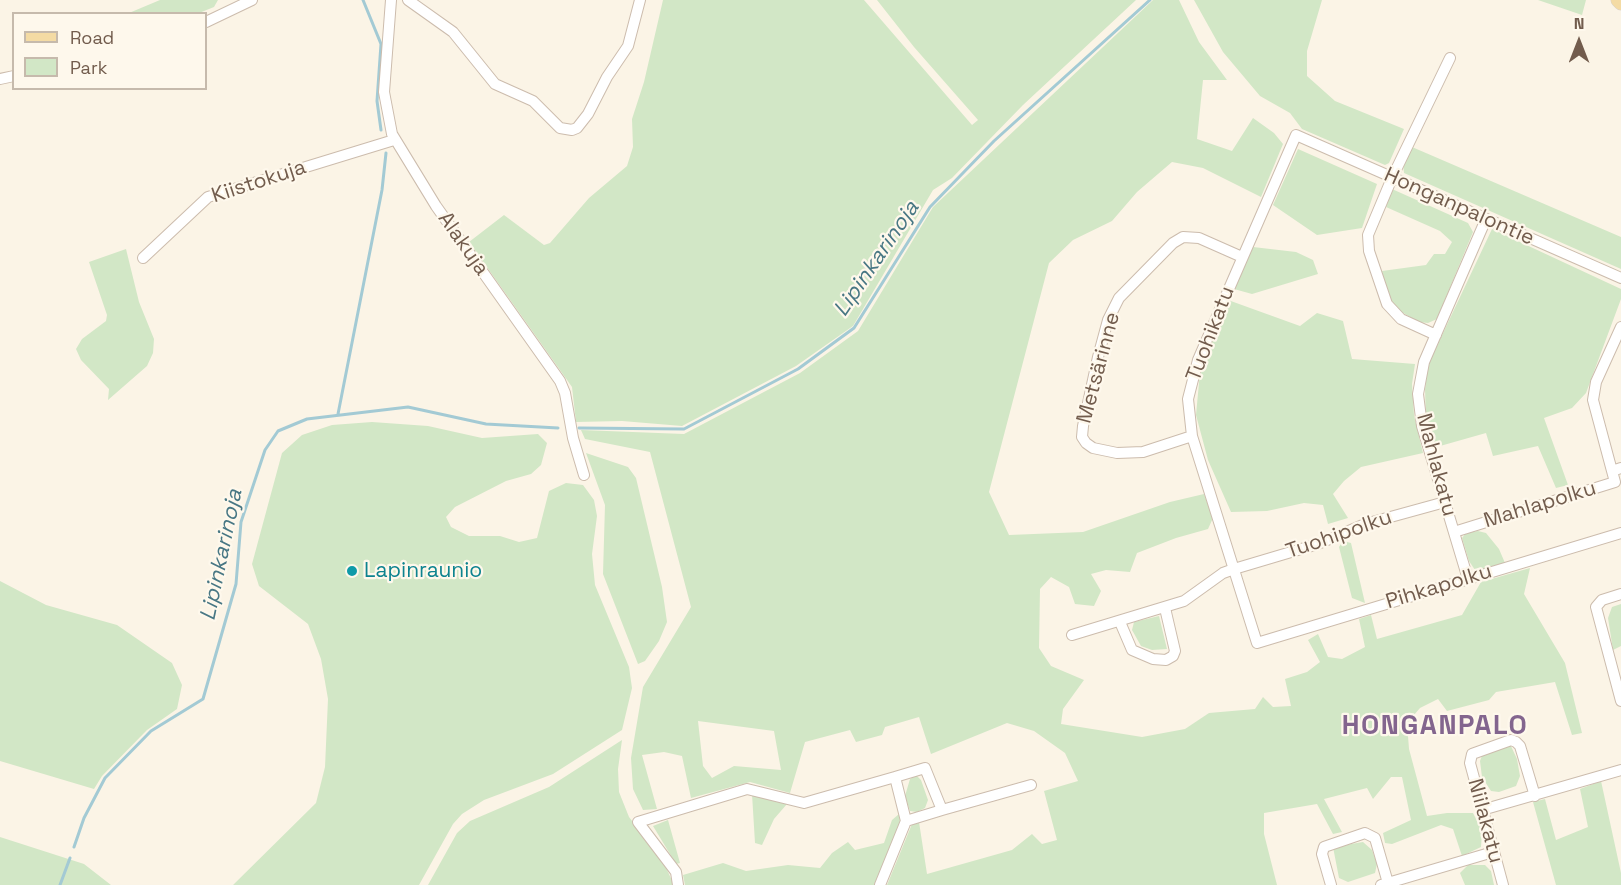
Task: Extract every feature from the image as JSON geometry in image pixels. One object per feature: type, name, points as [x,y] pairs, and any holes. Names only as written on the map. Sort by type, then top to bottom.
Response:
[{"type":"main road","points":[[1618,0],[1621,3]]},
{"type":"street","points":[[207,22],[252,0]]},
{"type":"street","name":"Alakuja","points":[[391,0],[384,92],[386,114],[394,140],[436,206],[560,381],[565,393],[573,438],[584,476]]},
{"type":"street","points":[[408,0],[453,32],[495,84],[533,101],[560,128],[572,130],[577,128],[588,114],[607,77],[628,46],[640,0]]},
{"type":"street","points":[[1436,335],[1410,323],[1390,309],[1383,296],[1370,251],[1369,229],[1450,58]]},
{"type":"street","name":"Honganpalontie","points":[[1296,135],[1621,278]]},
{"type":"street","name":"Tuohikatu","points":[[1257,643],[1192,436],[1188,399],[1191,382],[1242,257],[1296,135]]},
{"type":"street","name":"Kiistokuja","points":[[143,258],[208,197],[394,140]]},
{"type":"street","name":"Mahlakatu","points":[[1468,579],[1419,406],[1421,371],[1486,219]]},
{"type":"street","name":"Metsärinne","points":[[1192,436],[1143,452],[1117,453],[1093,448],[1086,443],[1082,437],[1083,426],[1108,320],[1119,298],[1173,243],[1183,237],[1199,238],[1242,257]]},
{"type":"street","points":[[1616,469],[1595,414],[1593,394],[1621,327]]},
{"type":"street","name":"Mahlapolku","points":[[1454,532],[1615,482],[1616,469]]},
{"type":"street","name":"Tuohipolku","points":[[1072,635],[1184,601],[1223,573],[1234,569],[1318,544],[1365,524],[1445,502]]},
{"type":"street","name":"Pihkapolku","points":[[1257,643],[1621,533]]},
{"type":"street","points":[[1621,594],[1602,600],[1596,607],[1617,671],[1621,701]]},
{"type":"street","points":[[1120,622],[1132,650],[1153,659],[1166,660],[1173,656],[1175,651],[1164,608]]},
{"type":"street","name":"Niilakatu","points":[[1503,885],[1470,758],[1476,751],[1511,740],[1520,746],[1535,796]]},
{"type":"street","points":[[678,885],[676,872],[638,822],[747,789],[804,803],[925,768],[942,810]]},
{"type":"street","points":[[1482,810],[1621,770]]},
{"type":"street","points":[[880,885],[906,821],[894,777]]},
{"type":"street","points":[[906,821],[1031,785]]},
{"type":"street","points":[[1331,885],[1322,854],[1324,847],[1365,833],[1375,838],[1385,884],[1493,852]]},
{"type":"green space","points":[[160,0],[218,0],[214,7],[202,12],[131,12]]},
{"type":"green space","points":[[663,0],[864,0],[972,125],[978,120],[914,47],[877,0],[1136,0],[1023,105],[952,178],[933,190],[853,326],[796,366],[682,426],[622,421],[576,422],[572,387],[469,242],[504,215],[544,245],[550,243],[589,198],[627,166],[633,147],[632,119],[644,82]]},
{"type":"green space","points":[[1153,0],[1179,0],[1199,42],[1227,80],[1203,80],[1197,139],[1232,151],[1253,118],[1274,133],[1283,144],[1261,197],[1203,168],[1172,162],[1137,192],[1112,221],[1073,240],[1049,263],[989,492],[1009,535],[1083,532],[1170,502],[1204,494],[1213,518],[1208,529],[1137,553],[1130,572],[1106,570],[1091,574],[1101,591],[1094,606],[1075,604],[1069,587],[1051,577],[1040,589],[1039,648],[1051,666],[1084,680],[1063,709],[1061,724],[1142,737],[1185,729],[1209,713],[1255,709],[1263,697],[1273,707],[1291,706],[1285,679],[1307,672],[1320,662],[1308,640],[1318,634],[1328,657],[1342,659],[1365,647],[1359,619],[1371,615],[1377,639],[1462,615],[1481,582],[1530,568],[1524,594],[1565,663],[1582,733],[1572,735],[1555,682],[1496,692],[1489,700],[1447,711],[1438,699],[1420,708],[1407,723],[1409,749],[1427,816],[1473,813],[1482,831],[1481,847],[1462,856],[1453,829],[1441,825],[1392,844],[1385,843],[1383,833],[1411,820],[1402,777],[1391,777],[1373,799],[1367,788],[1324,799],[1342,832],[1333,834],[1317,804],[1264,813],[1264,834],[1277,885],[887,885],[912,824],[919,822],[927,874],[1012,850],[1032,834],[1042,844],[1057,840],[1044,791],[1078,781],[1065,753],[1034,731],[1007,723],[931,754],[919,717],[885,727],[882,735],[856,742],[850,730],[805,742],[790,793],[750,782],[691,798],[682,756],[664,752],[642,755],[657,809],[643,810],[633,789],[631,758],[643,687],[691,607],[650,452],[585,439],[581,430],[684,434],[800,373],[858,331],[933,207]],"holes":[[[698,721],[774,731],[781,770],[734,766],[712,778],[703,766]]]},
{"type":"green space","points":[[1194,0],[1322,0],[1307,51],[1307,76],[1335,101],[1404,129],[1389,163],[1385,165],[1302,129],[1290,113],[1260,96],[1223,52]]},
{"type":"green space","points":[[1538,0],[1586,0],[1582,15]]},
{"type":"green space","points":[[1412,147],[1621,237],[1621,269],[1404,173],[1403,164]]},
{"type":"green space","points":[[1298,149],[1377,184],[1362,228],[1317,235],[1273,205]]},
{"type":"green space","points":[[1392,189],[1468,223],[1473,232],[1437,319],[1428,323],[1419,322],[1398,310],[1386,293],[1382,271],[1426,265],[1434,254],[1445,254],[1452,242],[1440,231],[1386,207]]},
{"type":"green space","points":[[1492,229],[1621,289],[1621,299],[1586,393],[1572,408],[1544,418],[1568,485],[1556,488],[1538,446],[1493,456],[1486,433],[1433,448],[1426,420],[1425,389],[1428,365]]},
{"type":"green space","points":[[1253,247],[1296,252],[1313,260],[1318,274],[1252,294],[1234,289]]},
{"type":"green space","points":[[126,249],[139,302],[154,339],[153,353],[147,366],[108,400],[109,389],[81,360],[76,349],[82,339],[106,321],[107,315],[89,262]]},
{"type":"green space","points":[[1228,300],[1300,326],[1317,313],[1343,321],[1352,359],[1415,364],[1412,384],[1414,415],[1423,453],[1361,467],[1344,481],[1333,494],[1348,518],[1328,524],[1323,505],[1304,503],[1267,511],[1231,512],[1208,460],[1196,415],[1200,372]]},
{"type":"green space","points":[[372,422],[428,426],[482,438],[538,434],[547,443],[541,465],[531,474],[506,481],[455,507],[446,517],[451,527],[469,536],[500,536],[519,542],[537,538],[549,491],[566,483],[583,485],[594,500],[597,516],[592,554],[595,585],[629,667],[632,688],[622,730],[553,774],[484,800],[462,814],[453,824],[419,885],[233,885],[316,803],[325,767],[328,699],[321,659],[308,624],[259,586],[252,564],[282,453],[302,435],[332,425]]},
{"type":"green space","points":[[586,453],[628,467],[636,478],[662,587],[667,622],[659,641],[645,661],[638,664],[603,574],[605,505]]},
{"type":"green space","points":[[1478,531],[1486,533],[1499,549],[1505,563],[1477,573],[1469,561],[1462,538],[1466,533]]},
{"type":"green space","points":[[1343,541],[1351,543],[1365,603],[1352,598],[1339,547]]},
{"type":"green space","points":[[0,581],[46,605],[117,625],[172,663],[182,685],[177,709],[147,730],[102,776],[94,789],[0,761]]},
{"type":"green space","points":[[1621,604],[1621,646],[1613,650],[1608,618],[1612,607]]},
{"type":"green space","points":[[1159,616],[1167,649],[1152,650],[1141,646],[1132,630],[1134,622]]},
{"type":"green space","points":[[622,740],[618,769],[619,792],[629,817],[663,861],[674,885],[428,885],[457,833],[470,821],[549,787]]},
{"type":"green space","points":[[1510,744],[1517,759],[1520,776],[1516,786],[1499,792],[1491,791],[1482,777],[1480,761],[1483,753]]},
{"type":"green space","points":[[916,775],[921,780],[928,800],[925,808],[917,812],[910,811],[905,796],[910,779]]},
{"type":"green space","points":[[1601,781],[1621,873],[1621,885],[1556,885],[1533,802],[1545,799],[1556,840],[1588,827],[1580,789]]},
{"type":"green space","points":[[752,794],[787,804],[774,819],[762,845],[755,843]]},
{"type":"green space","points":[[899,814],[900,821],[876,885],[685,885],[683,875],[723,863],[746,871],[788,865],[820,868],[832,853],[848,842],[855,850],[884,843],[892,820]]},
{"type":"green space","points":[[668,820],[680,863],[676,864],[653,826]]},
{"type":"green space","points":[[0,837],[84,864],[111,885],[0,885]]},
{"type":"green space","points":[[1363,842],[1372,850],[1377,864],[1375,873],[1348,882],[1339,878],[1333,847]]},
{"type":"green space","points":[[1468,865],[1485,865],[1491,871],[1494,885],[1465,885],[1460,873]]},
{"type":"waterway","points":[[363,0],[381,44],[377,101],[381,130]]},
{"type":"waterway","name":"Lipinkarinoja","points":[[579,428],[684,429],[798,369],[854,328],[930,207],[994,141],[1150,0]]},
{"type":"waterway","points":[[338,414],[382,190],[386,153]]},
{"type":"waterway","name":"Lipinkarinoja","points":[[74,847],[84,818],[105,778],[151,731],[203,699],[236,584],[241,522],[265,450],[278,431],[307,419],[408,407],[486,424],[558,428]]},
{"type":"waterway","name":"Lipinkarinoja","points":[[60,885],[70,858]]},
{"type":"place","name":"Lapinraunio","points":[[352,571]]},
{"type":"district","name":"HONGANPALO","points":[[1435,727]]}]
